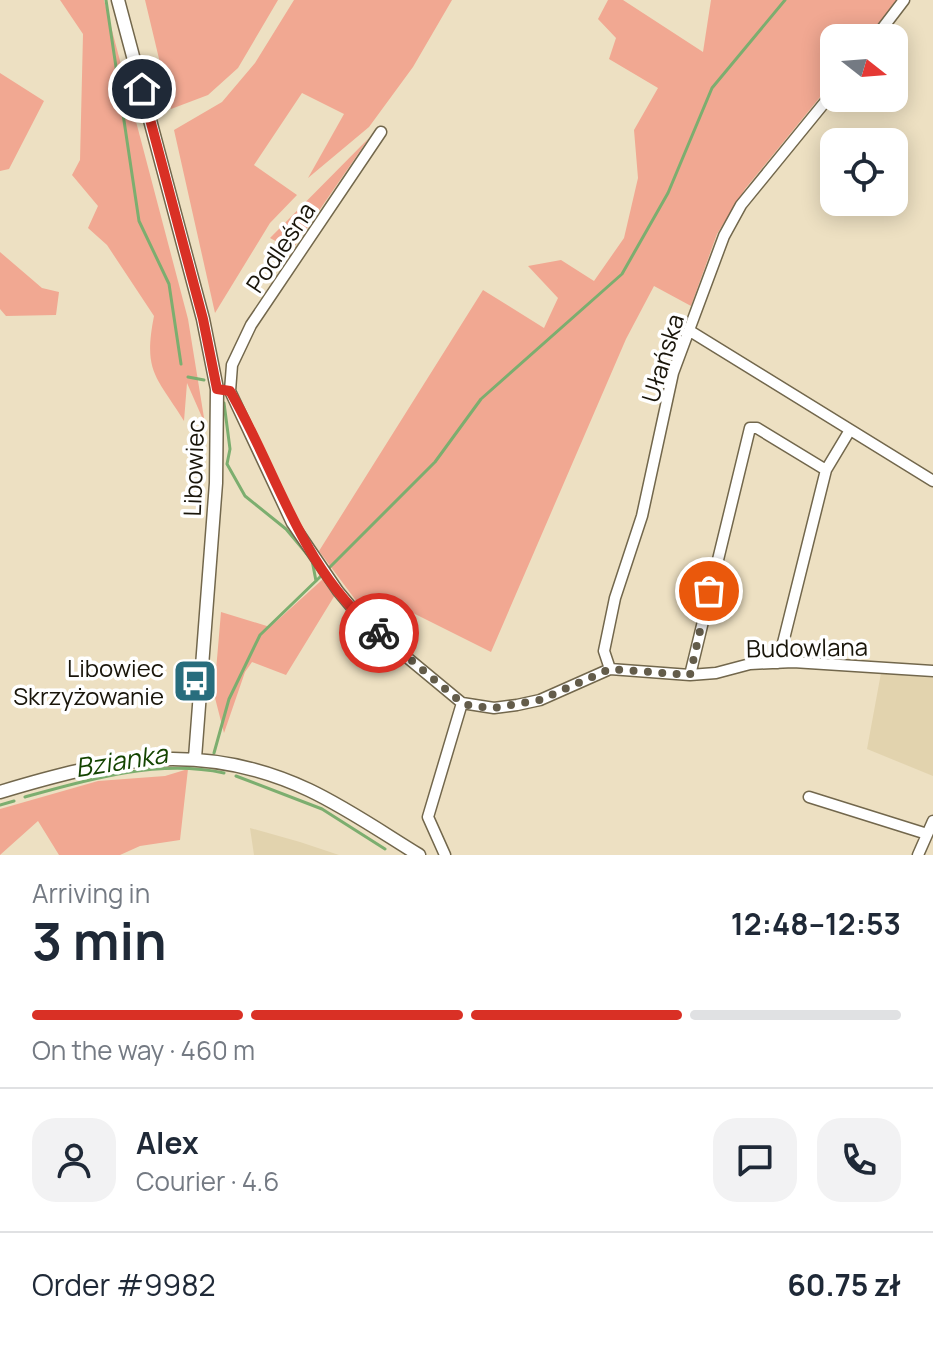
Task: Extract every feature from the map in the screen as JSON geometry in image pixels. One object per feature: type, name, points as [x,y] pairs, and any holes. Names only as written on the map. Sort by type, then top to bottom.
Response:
[{"type":"street","name":"Libowiec","points":[[118,0],[223,390],[195,758]]},
{"type":"street","points":[[886,24],[904,0]]},
{"type":"street","name":"Ułańska","points":[[610,669],[604,651],[615,598],[642,516],[673,373],[729,225],[820,109]]},
{"type":"street","name":"Podleśna","points":[[223,390],[251,325],[381,132]]},
{"type":"street","points":[[690,331],[933,481]]},
{"type":"street","points":[[223,390],[292,523],[338,591],[363,621],[462,703],[428,817],[445,855]]},
{"type":"street","points":[[690,675],[750,428],[826,470]]},
{"type":"street","points":[[778,663],[826,470],[850,430]]},
{"type":"street","name":"Budowlana","points":[[462,703],[494,708],[540,700],[610,669],[690,675],[778,663],[861,664],[933,671]]},
{"type":"street","points":[[0,792],[106,763],[195,758],[249,768],[299,785],[419,855]]},
{"type":"street","points":[[809,797],[927,834]]},
{"type":"street","points":[[918,855],[933,821]]},
{"type":"shaded area","points":[[60,0],[104,0],[188,319],[205,424],[187,383],[184,421],[159,383],[150,350],[154,316],[107,245],[88,228],[98,206],[72,175],[80,160],[83,34]]},
{"type":"shaded area","points":[[145,0],[278,0],[238,68],[208,95],[171,109]]},
{"type":"shaded area","points":[[294,0],[452,0],[413,67],[369,127],[308,178],[344,114],[302,93],[254,165],[297,195],[270,223],[215,313],[174,130],[222,102],[255,63]]},
{"type":"shaded area","points":[[608,0],[623,0],[703,52],[711,0],[898,0],[879,24],[820,24],[820,97],[745,189],[717,234],[691,306],[654,286],[626,339],[491,652],[405,609],[388,635],[360,606],[319,551],[483,290],[544,328],[558,298],[528,266],[561,260],[594,281],[624,238],[638,178],[634,130],[658,88],[609,59],[616,38],[598,19]]},
{"type":"shaded area","points":[[0,73],[44,101],[9,169],[0,171]]},
{"type":"shaded area","points":[[369,138],[292,250],[270,238]]},
{"type":"shaded area","points":[[0,252],[42,288],[59,292],[56,315],[6,316],[0,309]]},
{"type":"shaded area","points":[[323,579],[335,595],[286,675],[252,662],[245,672],[224,733],[214,694],[221,612],[270,627]]},
{"type":"shaded area","points":[[881,673],[933,678],[933,776],[867,749]]},
{"type":"shaded area","points":[[188,769],[180,840],[140,846],[120,855],[59,855],[38,821],[0,855],[0,809],[98,781],[165,776]]},
{"type":"shaded area","points":[[250,828],[300,842],[339,855],[254,855]]},
{"type":"waterway","points":[[106,0],[139,221],[169,284],[181,364]]},
{"type":"waterway","points":[[329,568],[435,462],[481,399],[622,274],[668,193],[712,88],[785,0]]},
{"type":"waterway","points":[[188,377],[204,380]]},
{"type":"waterway","points":[[224,403],[230,449],[227,464],[245,496],[286,529],[307,554]]},
{"type":"waterway","points":[[312,560],[316,581]]},
{"type":"waterway","points":[[214,753],[229,699],[260,635],[321,576]]},
{"type":"waterway","name":"Bzianka","points":[[25,797],[124,773],[174,768],[224,773]]},
{"type":"waterway","name":"Bzianka","points":[[236,776],[322,809],[385,849]]},
{"type":"waterway","name":"Bzianka","points":[[0,805],[14,801]]},
{"type":"way so far","points":[[379,633],[448,688],[462,703],[494,708],[540,700],[610,669],[690,675],[709,591]]},
{"type":"place","name":"Libowiec Skrzyżowanie","points":[[195,681]]},
{"type":"route","points":[[142,89],[203,319],[217,389],[230,391],[244,416],[292,523],[338,591],[363,621],[379,633]]}]
